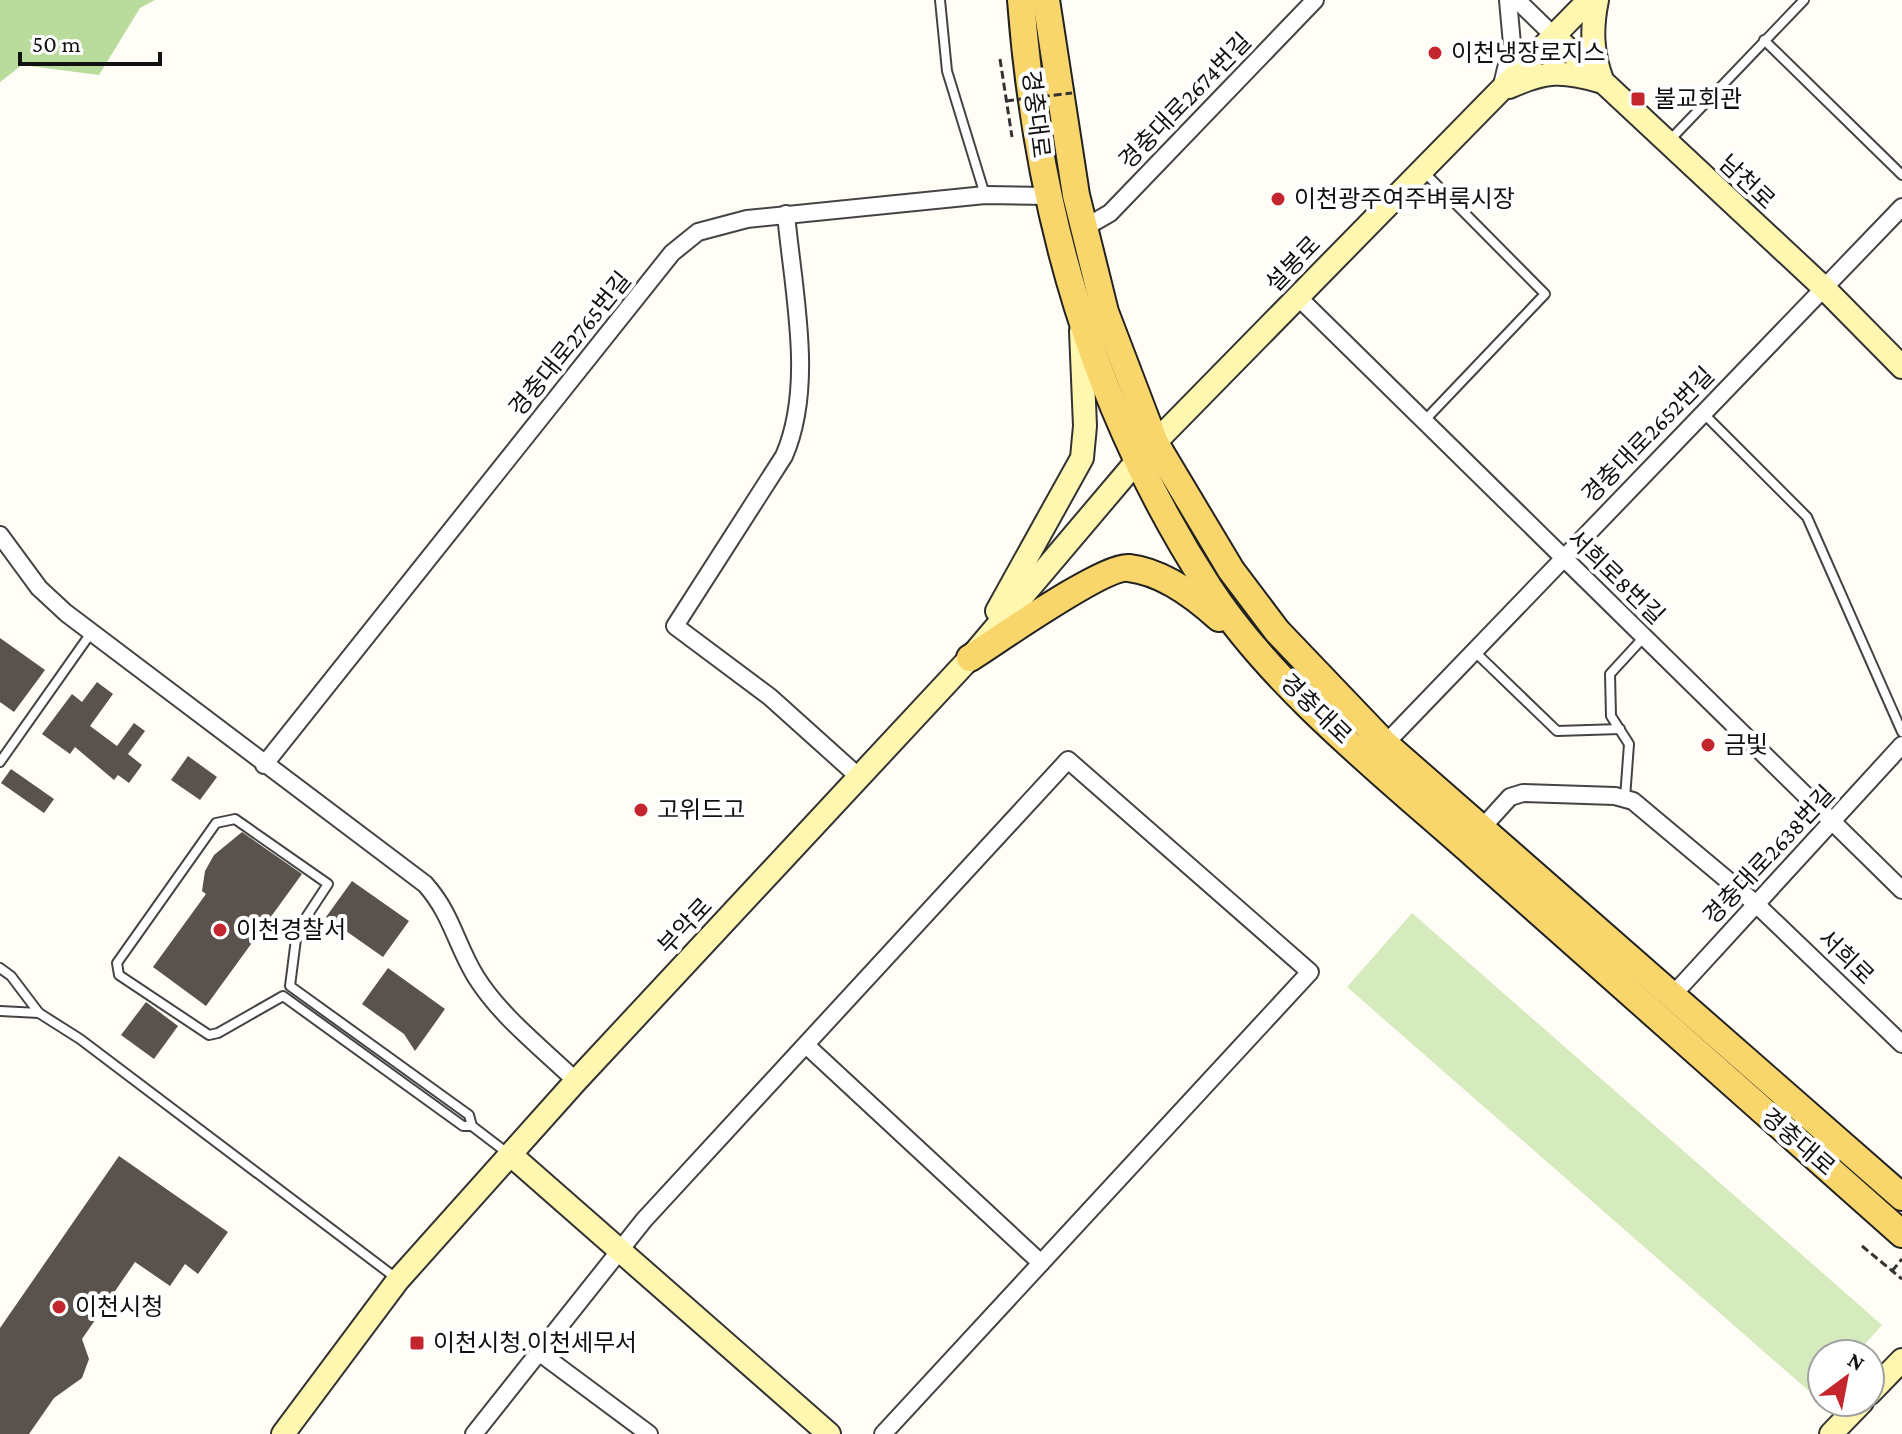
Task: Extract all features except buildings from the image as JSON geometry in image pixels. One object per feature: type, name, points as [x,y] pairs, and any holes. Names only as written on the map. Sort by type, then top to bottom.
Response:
[{"type":"main road","name":"경충대로","points":[[1021,0],[1047,196],[1062,263],[1081,322],[1210,591],[1257,651],[1368,760],[1902,1234]]},
{"type":"main road","name":"경충대로","points":[[1046,0],[1084,228],[1146,453],[1249,594],[1325,685],[1385,744],[1902,1197]]},
{"type":"main road","points":[[970,658],[1099,577],[1126,568],[1155,576],[1197,599],[1257,651]]},
{"type":"street","name":"경충대로2674번길","points":[[1084,228],[1110,213],[1315,0]]},
{"type":"street","points":[[1501,91],[1512,44],[1508,0]]},
{"type":"street","points":[[1517,0],[1555,37]]},
{"type":"street","name":"설봉로","points":[[1146,453],[1420,169],[1589,0]]},
{"type":"street","points":[[1597,0],[1592,23],[1594,58],[1602,81]]},
{"type":"street","name":"남천로","points":[[1555,37],[1824,288],[1902,367]]},
{"type":"street","points":[[1501,91],[1534,76],[1566,71],[1602,81]]},
{"type":"street","name":"경충대로2765번길","points":[[264,765],[672,253],[698,232],[721,223],[786,214],[985,195],[1047,196]]},
{"type":"street","name":"경충대로2652번길","points":[[1385,744],[1902,207]]},
{"type":"street","points":[[786,214],[801,395],[796,428],[784,456],[675,626],[770,697],[859,777]]},
{"type":"street","name":"서희로8번길","points":[[1298,297],[1902,890]]},
{"type":"street","points":[[970,658],[1082,458],[1085,426],[1081,322]]},
{"type":"street","name":"부악로","points":[[283,1434],[398,1280],[576,1081],[970,658],[1146,453]]},
{"type":"street","points":[[0,535],[39,588],[91,633],[425,884],[443,905],[476,976],[501,1008],[576,1081]]},
{"type":"street","name":"경충대로2638번길","points":[[1671,997],[1902,745]]},
{"type":"street","points":[[474,1434],[644,1220],[1068,760],[1310,972],[883,1434]]},
{"type":"street","points":[[1481,829],[1510,797],[1523,793],[1625,798],[1640,805],[1756,904]]},
{"type":"street","name":"서희로","points":[[1756,904],[1902,1044]]},
{"type":"street","points":[[806,1045],[1041,1263]]},
{"type":"street","points":[[511,1155],[829,1434]]},
{"type":"street","points":[[540,1353],[649,1434]]},
{"type":"street","points":[[1886,1376],[1902,1360]]},
{"type":"street","points":[[1831,1434],[1846,1418]]},
{"type":"lane","points":[[940,0],[947,71],[985,195]]},
{"type":"lane","points":[[1014,0],[1024,27]]},
{"type":"lane","points":[[1667,143],[1804,0]]},
{"type":"lane","points":[[1764,40],[1902,175]]},
{"type":"lane","points":[[1420,169],[1545,294],[1423,422]]},
{"type":"lane","points":[[1703,413],[1807,517],[1902,732]]},
{"type":"lane","points":[[0,762],[91,633]]},
{"type":"lane","points":[[1625,798],[1629,744],[1610,711],[1610,674],[1644,637]]},
{"type":"lane","points":[[1474,651],[1557,731],[1620,729]]},
{"type":"lane","points":[[472,1126],[469,1115],[290,986],[297,931],[328,884],[235,819],[216,823],[117,963],[119,975],[209,1035],[218,1033],[283,996],[463,1126],[472,1126],[511,1155]]},
{"type":"lane","points":[[0,968],[11,976],[39,1013],[80,1039],[398,1280]]},
{"type":"lane","points":[[0,1011],[39,1013]]},
{"type":"path","points":[[1000,59],[1012,137]]},
{"type":"path","points":[[1006,101],[1072,93]]},
{"type":"path","points":[[1862,1246],[1902,1279]]},
{"type":"path","points":[[1892,1271],[1902,1259]]},
{"type":"green space","points":[[0,0],[155,0],[140,8],[99,75],[22,65],[0,82]]},
{"type":"green space","points":[[1412,913],[1882,1325],[1870,1338],[1806,1338],[1806,1388],[1347,987]]},
{"type":"place","name":"이천냉장로지스","points":[[1435,53]]},
{"type":"place","name":"불교회관","points":[[1638,99]]},
{"type":"place","name":"이천광주여주벼룩시장","points":[[1278,199]]},
{"type":"place","name":"금빛","points":[[1708,745]]},
{"type":"place","name":"고위드고","points":[[641,810]]},
{"type":"place","name":"이천경찰서","points":[[220,930]]},
{"type":"place","name":"이천시청","points":[[59,1307]]},
{"type":"place","name":"이천시청.이천세무서","points":[[417,1343]]}]
